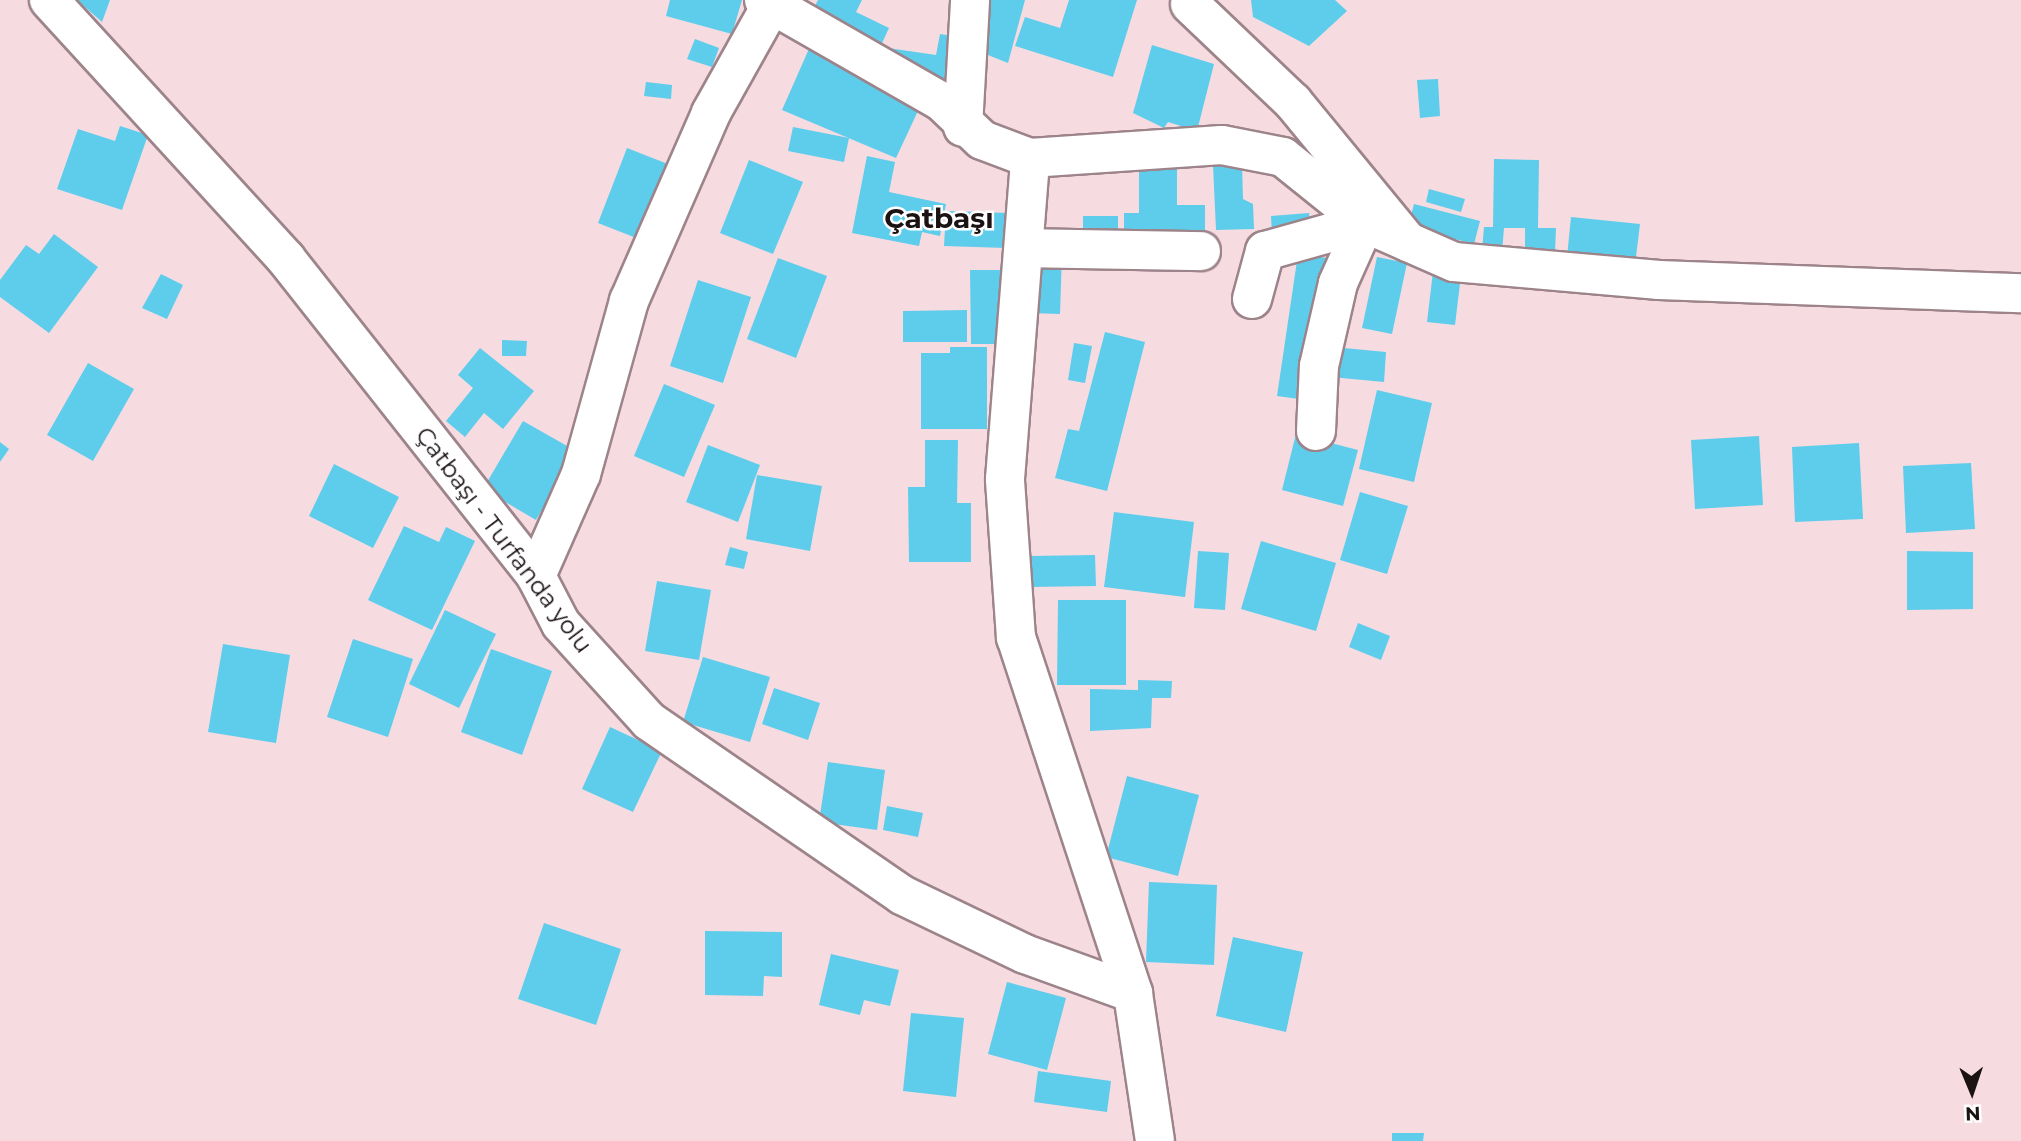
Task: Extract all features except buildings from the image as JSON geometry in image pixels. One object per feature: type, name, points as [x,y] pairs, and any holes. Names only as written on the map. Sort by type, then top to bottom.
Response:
[{"type":"street","name":"Çatbaşı - Turfanda yolu","points":[[49,0],[286,259],[536,576],[561,624],[649,721],[824,847],[902,895],[1025,954],[1133,993]]},
{"type":"street","points":[[963,127],[970,0]]},
{"type":"street","points":[[536,576],[581,474],[629,301],[710,113],[768,2],[942,102],[963,127],[1030,158],[1222,145],[1283,157],[1365,223],[1454,261],[1659,279],[2021,293]]},
{"type":"street","points":[[1190,4],[1293,102],[1408,242]]},
{"type":"street","points":[[1030,158],[1006,479],[1016,638],[1133,993],[1155,1141]]},
{"type":"street","points":[[1252,299],[1265,251],[1365,223]]},
{"type":"street","points":[[1316,431],[1319,366],[1338,283],[1365,223]]},
{"type":"street","points":[[1024,248],[1201,251]]},
{"type":"district","name":"Çatbaşı","points":[[939,218]]}]
